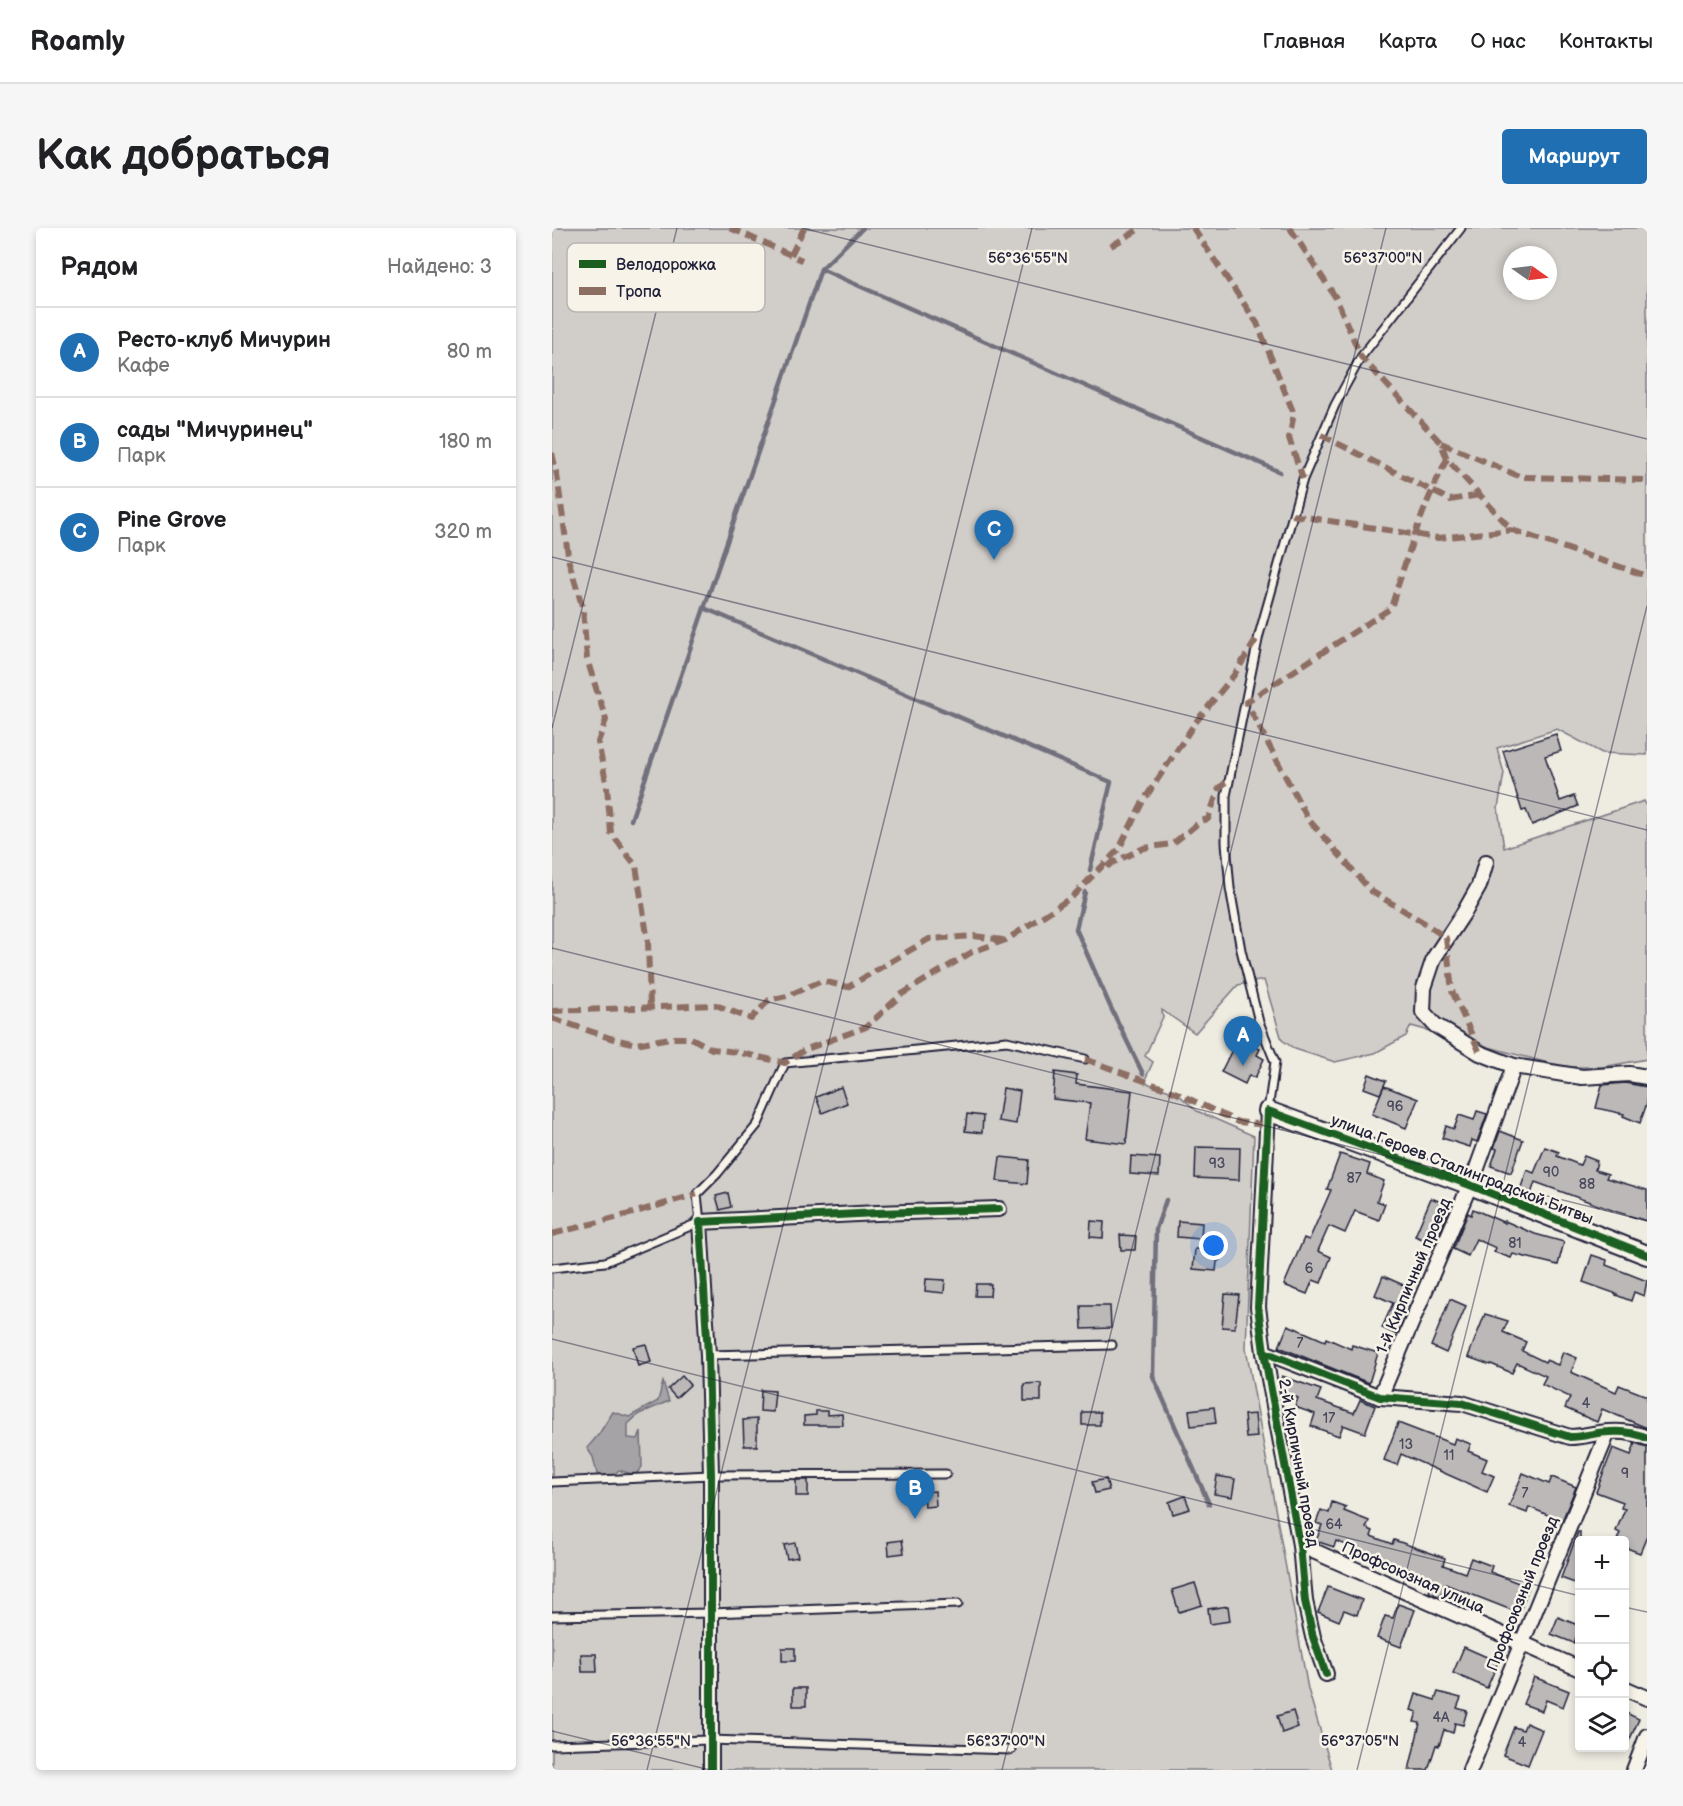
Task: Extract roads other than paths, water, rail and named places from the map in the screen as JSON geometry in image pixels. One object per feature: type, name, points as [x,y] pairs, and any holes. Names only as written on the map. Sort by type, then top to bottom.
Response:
[{"type":"street","points":[[1486,862],[1479,886],[1434,958],[1424,988],[1424,1012],[1435,1025],[1480,1053],[1514,1066],[1582,1077],[1629,1074],[1647,1077]]},
{"type":"street","name":"1-й Кирпичный проезд","points":[[1380,1397],[1470,1185],[1514,1066]]},
{"type":"street","name":"улица Героев Сталинградской Битвы","points":[[1268,1111],[1470,1185],[1647,1255]]},
{"type":"street","name":"2-й Кирпичный проезд","points":[[1268,1111],[1258,1307],[1264,1352],[1300,1545],[1305,1601],[1312,1637],[1326,1674]]},
{"type":"street","points":[[711,1770],[711,1474],[708,1355],[700,1222],[999,1209]]},
{"type":"street","points":[[1264,1352],[1380,1397],[1462,1403],[1570,1437],[1585,1437],[1608,1432],[1647,1438]]},
{"type":"street","name":"Профсоюзный проезд","points":[[1470,1770],[1608,1432]]},
{"type":"street","name":"Профсоюзная улица","points":[[1300,1545],[1575,1667]]},
{"type":"street","points":[[1629,1690],[1647,1698]]},
{"type":"street","points":[[1634,1770],[1647,1736]]},
{"type":"lane","points":[[1268,1111],[1275,1062],[1259,1022],[1241,950],[1230,888],[1226,843],[1226,796],[1259,635],[1303,479],[1335,405],[1361,357],[1461,228]]},
{"type":"lane","points":[[552,1268],[605,1262],[700,1222],[697,1194],[717,1174],[758,1124],[785,1063],[1006,1041],[1085,1059]]},
{"type":"lane","points":[[708,1355],[1112,1345]]},
{"type":"lane","points":[[552,1482],[711,1474],[946,1474]]},
{"type":"lane","points":[[552,1616],[958,1604]]},
{"type":"lane","points":[[552,1745],[711,1740],[1011,1750]]},
{"type":"waterway","points":[[631,820],[821,269],[863,228]]},
{"type":"waterway","points":[[821,269],[1280,472]]},
{"type":"waterway","points":[[704,608],[1111,782],[1090,870]]},
{"type":"waterway","points":[[1085,892],[1076,929],[1143,1074]]},
{"type":"waterway","points":[[1166,1200],[1156,1229],[1153,1376],[1209,1504]]},
{"type":"place","name":"Pine Grove","points":[[994,560]]},
{"type":"place","name":"Ресто-клуб Мичурин","points":[[1243,1066]]},
{"type":"place","name":"сады \"Мичуринец\"","points":[[915,1519]]}]
